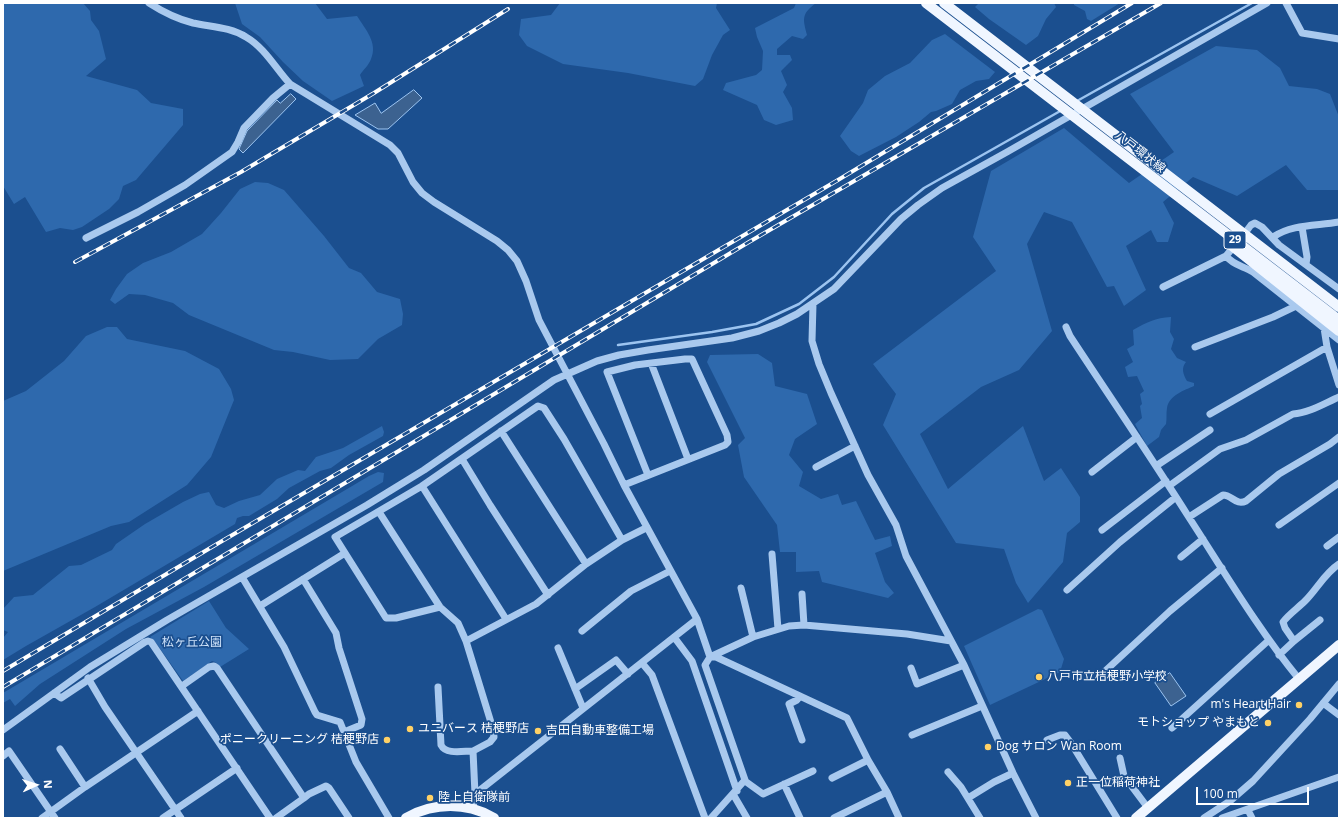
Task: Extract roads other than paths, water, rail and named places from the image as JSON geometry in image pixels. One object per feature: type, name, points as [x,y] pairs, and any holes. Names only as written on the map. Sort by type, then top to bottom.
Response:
[{"type":"main road","name":"八戸環状線","points":[[926,3],[1339,320]]},
{"type":"main road","name":"八戸環状線","points":[[944,3],[1339,307]]},
{"type":"main road","name":"29","points":[[1170,191],[1243,256],[1339,331]]},
{"type":"main road","name":"29","points":[[1191,192],[1259,239],[1339,300]]},
{"type":"main road","points":[[1136,818],[1339,645]]},
{"type":"main road","points":[[406,818],[428,809],[458,806],[473,808],[494,818]]},
{"type":"street","points":[[149,3],[174,17],[194,23],[228,29],[246,37],[262,50],[290,84],[390,145],[398,153],[413,182],[422,193],[434,202],[497,240],[508,250],[517,261],[526,281],[538,320],[604,444],[646,528],[696,619],[710,657]]},
{"type":"street","points":[[3,730],[90,667],[167,620],[367,505],[424,470],[554,380],[597,361],[619,355],[732,338],[752,333],[779,323],[813,304],[834,289],[901,219],[942,188],[1268,3]]},
{"type":"street","points":[[1286,3],[1302,33],[1339,39]]},
{"type":"street","points":[[86,238],[138,212],[185,185],[232,152],[244,128],[290,84]]},
{"type":"street","points":[[1273,237],[1281,231],[1289,228],[1339,222]]},
{"type":"street","points":[[1163,287],[1227,254],[1255,223],[1273,237],[1279,245],[1339,289]]},
{"type":"street","points":[[1302,227],[1307,257],[1306,264]]},
{"type":"street","points":[[1227,254],[1230,262],[1247,268],[1253,272],[1339,340]]},
{"type":"street","points":[[813,304],[812,341],[819,364],[868,475],[896,525],[906,556],[964,665],[1033,817]]},
{"type":"street","points":[[1195,347],[1273,317],[1296,306]]},
{"type":"street","points":[[1066,327],[1070,336],[1269,640],[1279,655],[1299,679]]},
{"type":"street","points":[[1324,328],[1327,348],[1339,385]]},
{"type":"street","points":[[1210,414],[1327,348]]},
{"type":"street","points":[[624,485],[725,445],[728,442],[727,436],[692,359],[634,365],[607,372],[648,475]]},
{"type":"street","points":[[650,363],[688,459]]},
{"type":"street","points":[[1102,530],[1167,483],[1220,449],[1246,440],[1293,414],[1310,410],[1339,397]]},
{"type":"street","points":[[440,607],[396,618],[386,618],[335,537],[422,486],[538,406],[544,408],[582,469],[622,540]]},
{"type":"street","points":[[1156,466],[1210,430]]},
{"type":"street","points":[[501,431],[586,564]]},
{"type":"street","points":[[1092,472],[1137,437]]},
{"type":"street","points":[[1190,518],[1223,495],[1226,495],[1238,502],[1242,503],[1246,501],[1279,474],[1330,444],[1339,437]]},
{"type":"street","points":[[816,467],[855,446]]},
{"type":"street","points":[[462,459],[548,595]]},
{"type":"street","points":[[1279,525],[1339,483]]},
{"type":"street","points":[[422,486],[506,619]]},
{"type":"street","points":[[1067,590],[1120,542],[1176,497]]},
{"type":"street","points":[[379,512],[440,607],[458,623],[466,641],[493,729],[494,737],[490,742],[473,751],[447,751],[443,749],[441,745],[438,687]]},
{"type":"street","points":[[466,641],[536,604],[586,564],[622,540],[646,528]]},
{"type":"street","points":[[1327,546],[1339,537]]},
{"type":"street","points":[[1181,557],[1203,539]]},
{"type":"street","points":[[260,606],[345,553]]},
{"type":"street","points":[[772,554],[778,629]]},
{"type":"street","points":[[1294,641],[1285,628],[1283,622],[1305,601],[1321,581],[1339,564]]},
{"type":"street","points":[[1102,673],[1170,611],[1222,568]]},
{"type":"street","points":[[582,631],[632,592],[670,571]]},
{"type":"street","points":[[242,577],[284,647],[314,712],[317,715],[340,722],[356,762],[389,818]]},
{"type":"street","points":[[303,579],[336,633],[338,648],[362,719],[361,725],[344,732]]},
{"type":"street","points":[[741,588],[753,637]]},
{"type":"street","points":[[802,594],[804,625]]},
{"type":"street","points":[[474,794],[696,619]]},
{"type":"street","points":[[1279,655],[1320,620]]},
{"type":"street","points":[[813,771],[763,794],[745,781],[705,665],[710,657],[753,637],[778,629],[804,625],[907,634],[951,641]]},
{"type":"street","points":[[674,637],[692,660],[735,793],[747,818]]},
{"type":"street","points":[[1172,728],[1269,640]]},
{"type":"street","points":[[54,693],[61,698],[88,678],[148,641],[154,646],[182,686],[270,818]]},
{"type":"street","points":[[558,648],[583,708]]},
{"type":"street","points":[[710,657],[716,657],[847,718],[899,818]]},
{"type":"street","points":[[575,689],[616,660],[628,674]]},
{"type":"street","points":[[642,663],[652,675],[705,818]]},
{"type":"street","points":[[911,668],[917,684],[964,665]]},
{"type":"street","points":[[182,686],[209,667],[214,666],[217,668],[304,798]]},
{"type":"street","points":[[88,678],[105,707],[181,818]]},
{"type":"street","points":[[1204,818],[1230,801],[1253,781],[1339,684]]},
{"type":"street","points":[[800,696],[797,700],[789,704],[802,740]]},
{"type":"street","points":[[1323,703],[1339,715]]},
{"type":"street","points":[[912,735],[982,706]]},
{"type":"street","points":[[42,818],[53,815],[85,787],[198,711]]},
{"type":"street","points":[[1048,740],[1060,735],[1065,735],[1117,818]]},
{"type":"street","points":[[60,749],[85,787]]},
{"type":"street","points":[[3,756],[9,751],[53,815]]},
{"type":"street","points":[[473,751],[473,808]]},
{"type":"street","points":[[1120,758],[1124,776],[1148,808]]},
{"type":"street","points":[[832,778],[868,760]]},
{"type":"street","points":[[163,818],[237,768]]},
{"type":"street","points":[[948,772],[961,787],[980,818]]},
{"type":"street","points":[[968,798],[994,782],[1013,773]]},
{"type":"street","points":[[1225,818],[1339,777]]},
{"type":"street","points":[[711,818],[745,781]]},
{"type":"street","points":[[784,784],[800,818]]},
{"type":"street","points":[[276,818],[309,794],[326,786],[329,788],[348,818]]},
{"type":"street","points":[[834,818],[886,792]]},
{"type":"street","points":[[1248,810],[1252,818]]},
{"type":"waterway","points":[[1077,101],[1252,3]]},
{"type":"waterway","points":[[618,345],[712,332],[756,324],[799,304],[834,277],[892,214],[924,188],[1062,110]]},
{"type":"railway","points":[[3,671],[838,180],[1132,3]]},
{"type":"railway","points":[[3,687],[749,242],[1161,3]]},
{"type":"railway","points":[[75,262],[241,172],[374,93],[508,9]]},
{"type":"place","name":"八戸市立桔梗野小学校","points":[[1039,677]]},
{"type":"place","name":"m's Heart Hair","points":[[1299,705]]},
{"type":"place","name":"モトショップ やまもと","points":[[1268,723]]},
{"type":"place","name":"ユニバース 桔梗野店","points":[[410,729]]},
{"type":"place","name":"吉田自動車整備工場","points":[[538,731]]},
{"type":"place","name":"ポニークリーニング 桔梗野店","points":[[387,740]]},
{"type":"place","name":"Dog サロン Wan Room","points":[[988,747]]},
{"type":"place","name":"正一位稲荷神社","points":[[1068,783]]},
{"type":"place","name":"陸上自衛隊前","points":[[430,798]]},
{"type":"park label","name":"松ヶ丘公園","points":[[192,643]]}]
